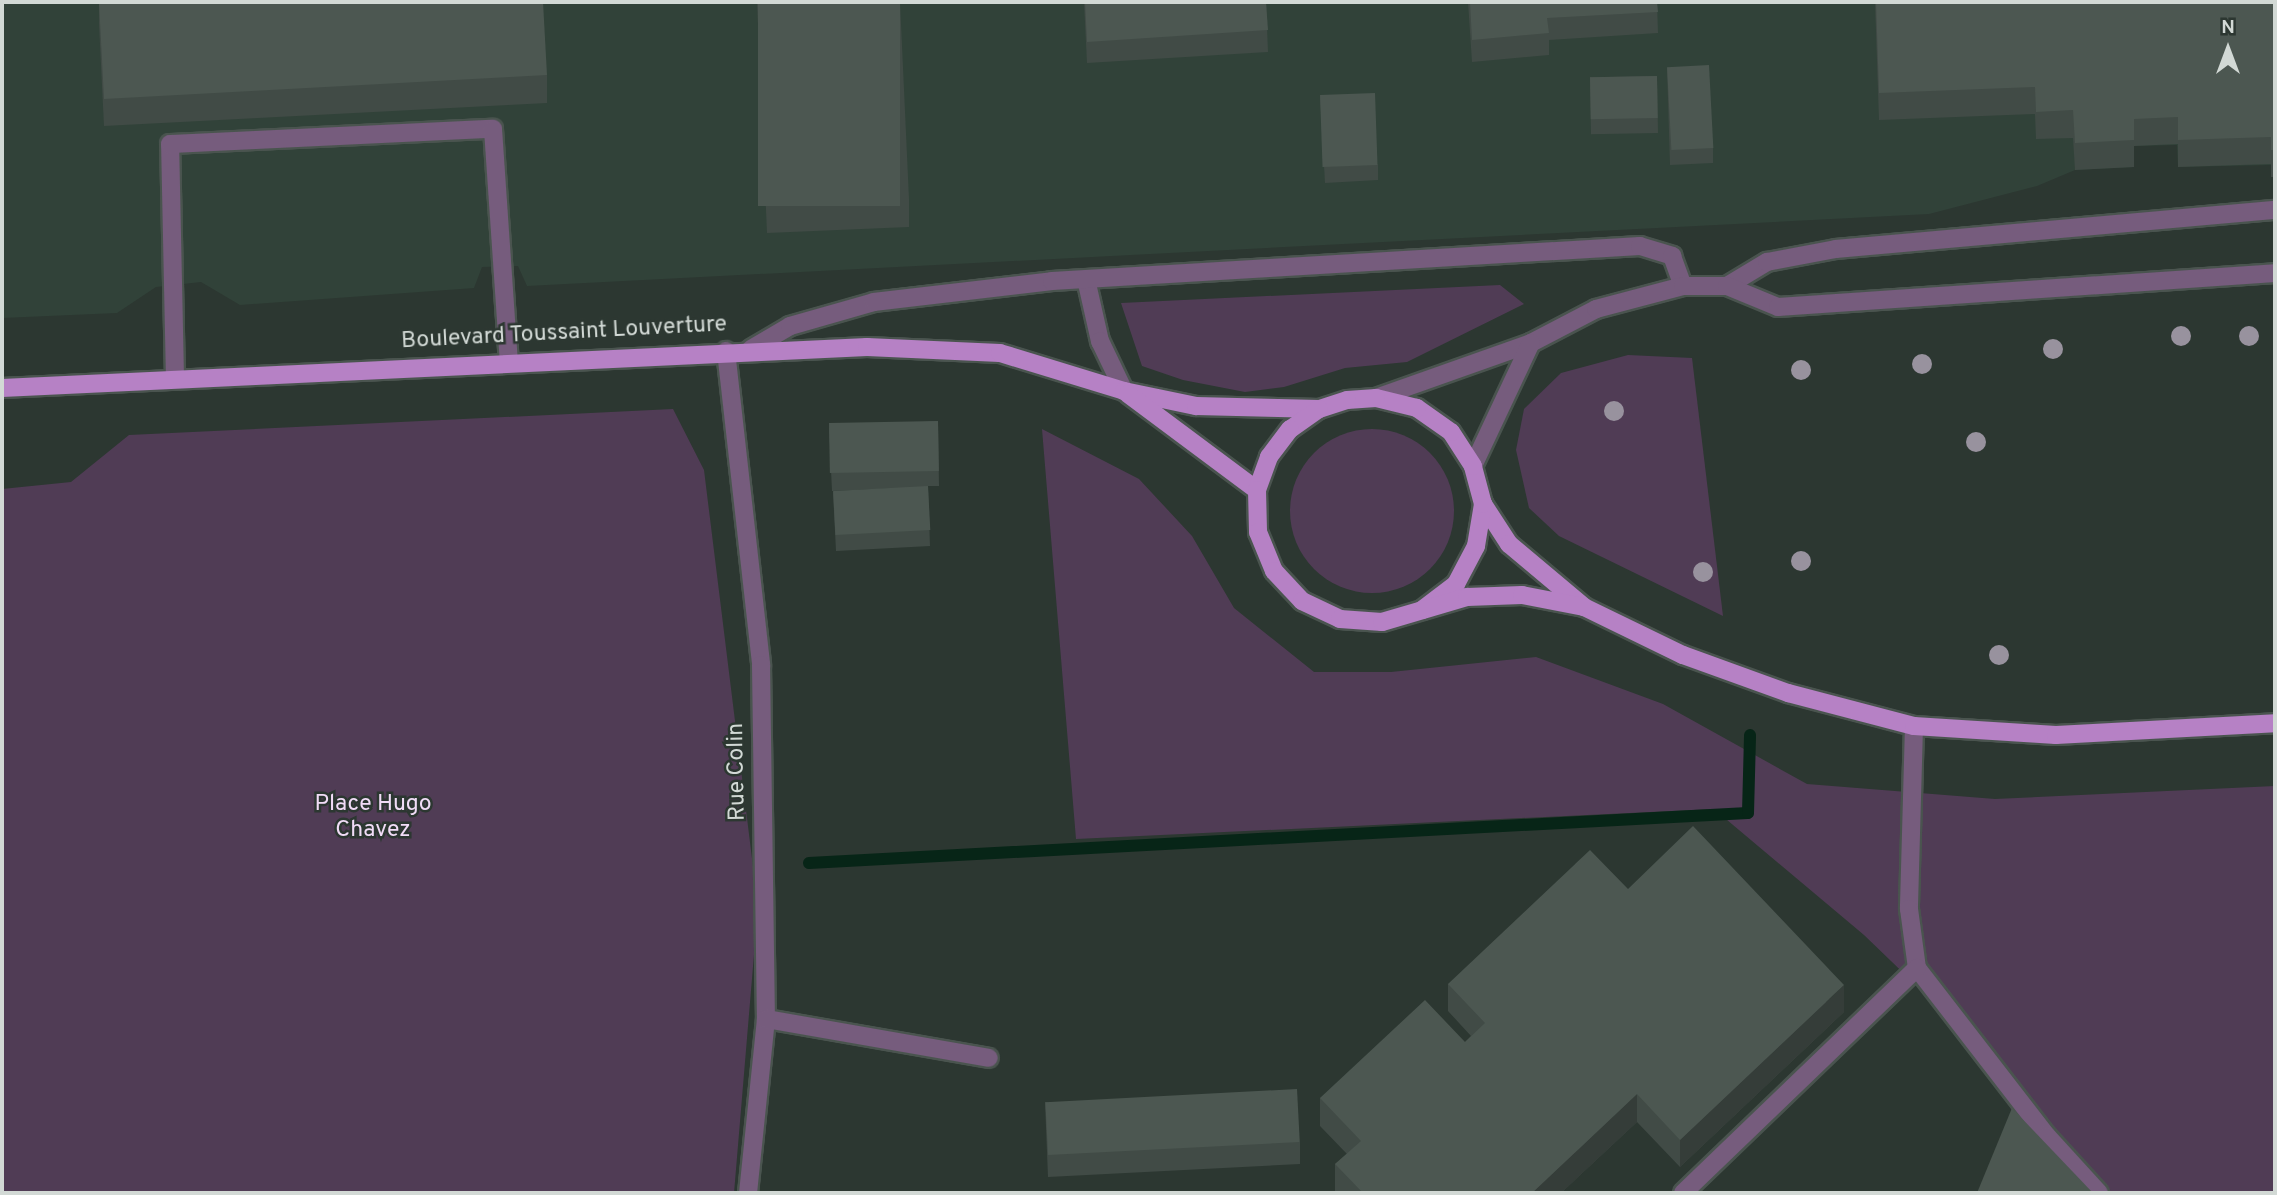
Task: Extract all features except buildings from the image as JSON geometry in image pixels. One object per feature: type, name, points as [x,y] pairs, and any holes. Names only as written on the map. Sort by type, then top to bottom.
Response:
[{"type":"main road","name":"Boulevard Toussaint Louverture","points":[[2,388],[751,349],[867,347],[1000,353],[1124,390],[1196,406],[1319,410]]},
{"type":"main road","name":"Boulevard Toussaint Louverture","points":[[1124,390],[1257,490]]},
{"type":"main road","points":[[1584,607],[1522,595],[1467,597],[1382,622],[1340,620],[1302,601],[1273,571],[1258,532],[1257,490],[1269,457],[1290,429],[1319,410],[1347,400],[1376,398],[1417,408],[1451,432],[1473,466],[1482,504],[1509,544],[1584,607],[1683,656],[1788,693],[1914,726],[2056,735],[2275,723]]},
{"type":"main road","points":[[1422,610],[1456,583],[1476,546],[1482,504]]},
{"type":"lane","points":[[175,379],[170,144],[493,129],[509,361]]},
{"type":"lane","points":[[1727,286],[1767,262],[1836,249],[2275,210]]},
{"type":"lane","points":[[751,349],[790,326],[874,302],[1086,279],[1640,246],[1672,256],[1683,286]]},
{"type":"lane","points":[[1376,398],[1531,343],[1596,309],[1683,286],[1727,286],[1778,307],[2275,273]]},
{"type":"lane","points":[[1086,279],[1100,341],[1124,390]]},
{"type":"lane","points":[[1473,466],[1531,343]]},
{"type":"lane","name":"Rue Colin","points":[[726,351],[761,665],[766,1018],[748,1193]]},
{"type":"lane","points":[[1914,726],[1909,909],[1917,968],[2046,1136],[2099,1193]]},
{"type":"lane","points":[[1683,1193],[1917,968]]},
{"type":"lane","points":[[766,1018],[989,1058]]},
{"type":"shaded area","points":[[2,2],[2275,2],[2271,165],[2178,167],[2177,145],[2134,146],[2134,167],[2075,170],[2037,186],[1929,214],[527,286],[518,266],[482,267],[474,288],[240,305],[201,282],[156,287],[117,313],[2,318]]},
{"type":"green space","points":[[1500,285],[1524,304],[1407,362],[1345,368],[1284,387],[1245,392],[1183,380],[1142,366],[1121,303]]},
{"type":"green space","points":[[1628,355],[1692,358],[1723,616],[1559,536],[1529,508],[1516,450],[1524,409],[1561,373]]},
{"type":"green space","name":"Place Hugo Chavez","points":[[673,409],[704,470],[758,907],[734,1193],[2,1193],[2,489],[71,482],[129,435]]},
{"type":"green space","points":[[1042,429],[1139,479],[1192,536],[1234,608],[1314,672],[1391,672],[1536,657],[1663,704],[1807,784],[1995,799],[2275,786],[2275,1193],[2108,1193],[1946,1014],[1864,935],[1714,809],[1076,839]]},
{"type":"green space","points":[[1372,429],[1403,435],[1430,453],[1448,480],[1454,511],[1448,542],[1430,569],[1403,587],[1372,593],[1341,587],[1314,569],[1296,542],[1290,511],[1296,480],[1314,453],[1341,435]]},
{"type":"waterway","points":[[809,863],[1748,813],[1750,735]]}]
